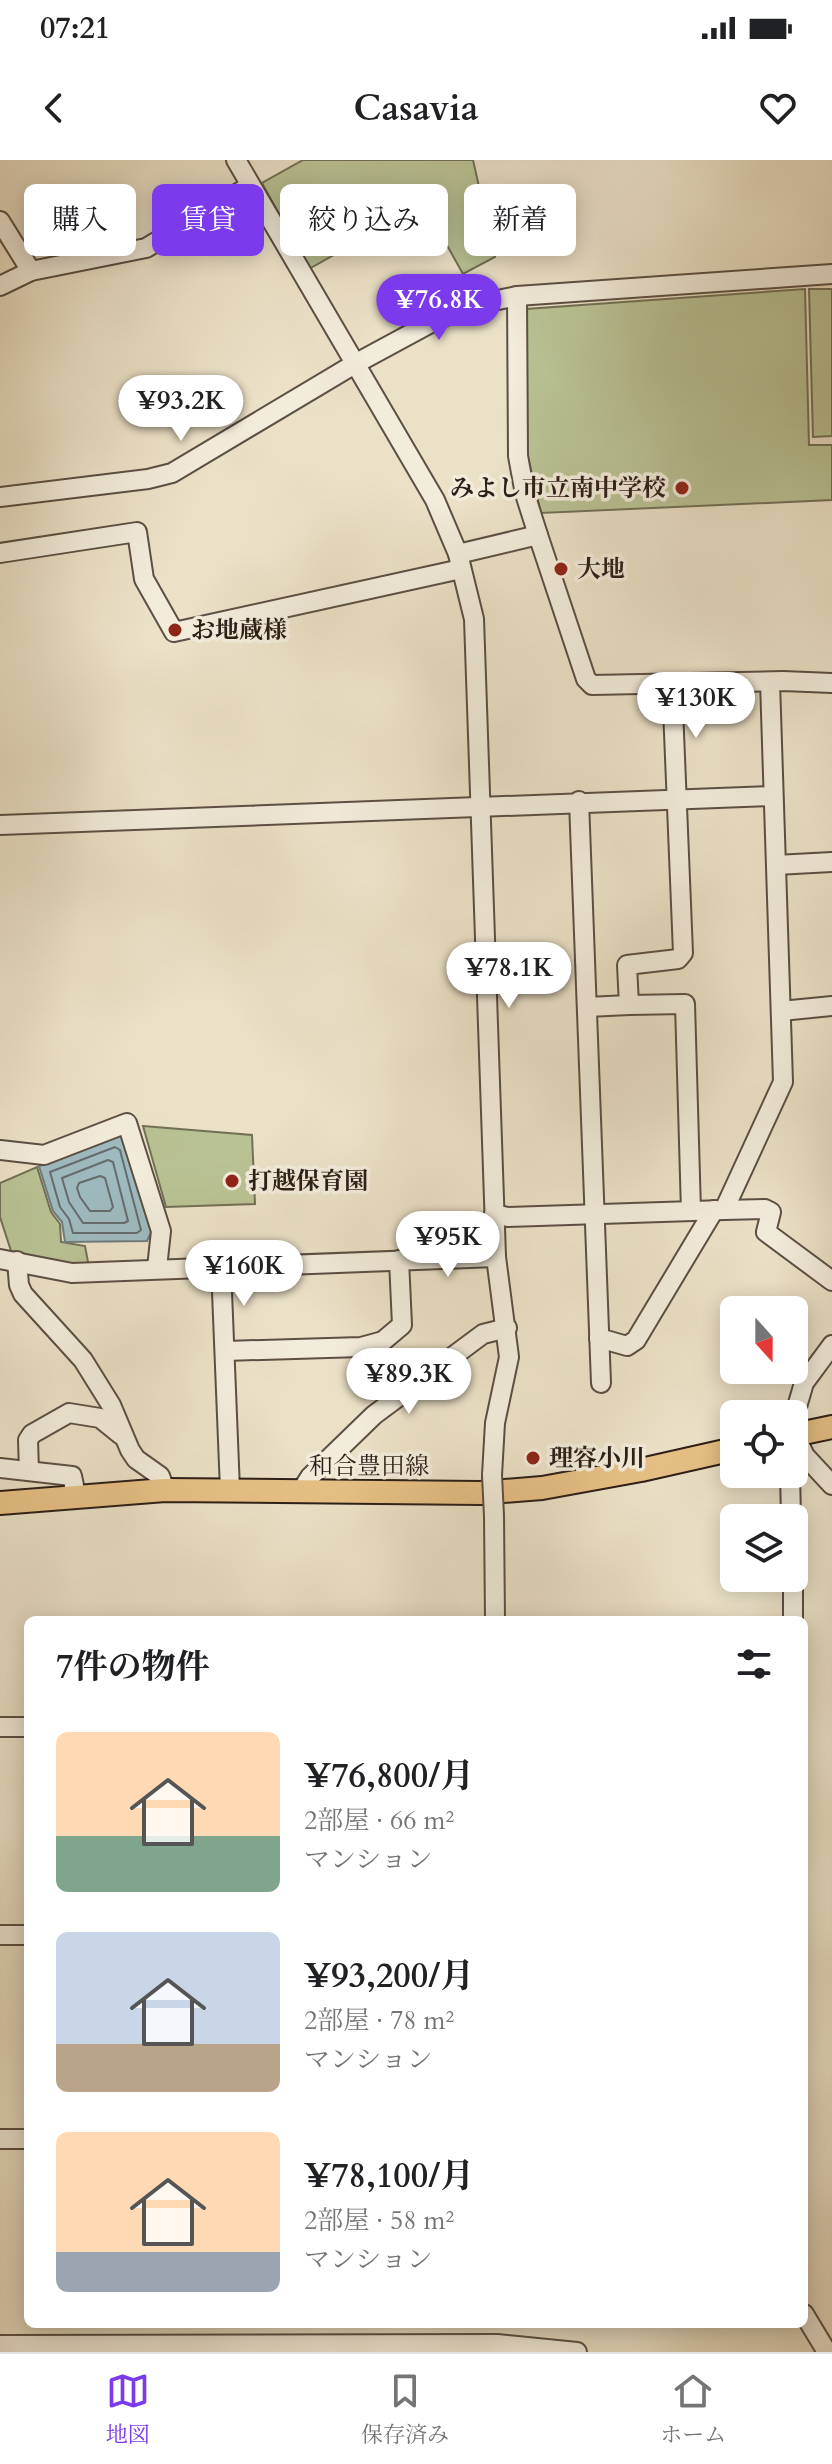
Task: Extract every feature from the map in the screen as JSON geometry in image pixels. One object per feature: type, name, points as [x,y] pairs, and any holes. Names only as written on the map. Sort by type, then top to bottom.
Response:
[{"type":"main road","points":[[808,1433],[832,1427]]},
{"type":"main road","name":"和合豊田線","points":[[0,1503],[165,1490],[480,1493],[542,1488],[720,1452]]},
{"type":"street","points":[[236,160],[249,184]]},
{"type":"street","points":[[264,210],[435,500],[460,561],[474,619],[496,1257],[509,1357],[495,1423],[492,1475],[495,1616]]},
{"type":"street","points":[[0,221],[31,271]]},
{"type":"street","points":[[0,286],[31,271],[152,244]]},
{"type":"street","points":[[0,497],[148,479],[172,473],[353,365],[438,319],[469,306],[517,296],[832,274]]},
{"type":"street","points":[[517,296],[518,456],[525,494],[586,679],[592,685],[832,683]]},
{"type":"street","points":[[0,553],[137,532],[144,579],[174,632],[460,561],[538,535]]},
{"type":"street","points":[[599,1338],[627,1346],[636,1340],[719,1210],[783,1082],[770,682]]},
{"type":"street","points":[[629,1005],[627,965],[678,959],[683,953],[672,684]]},
{"type":"street","points":[[0,825],[773,796]]},
{"type":"street","points":[[579,801],[601,1383]]},
{"type":"street","points":[[776,865],[832,862]]},
{"type":"street","points":[[587,1007],[685,1004],[691,1211]]},
{"type":"street","points":[[781,1011],[832,1006]]},
{"type":"street","points":[[0,1150],[44,1155],[127,1123],[161,1231],[157,1268]]},
{"type":"street","points":[[494,1214],[508,1217],[765,1209],[771,1212],[766,1232],[832,1281]]},
{"type":"street","points":[[9,1260],[72,1273],[496,1257]]},
{"type":"street","points":[[9,1260],[23,1294],[83,1360],[111,1405],[123,1437],[136,1459],[160,1476],[165,1490]]},
{"type":"street","points":[[225,1351],[361,1347],[383,1341],[402,1325],[399,1260]]},
{"type":"street","points":[[221,1267],[230,1490]]},
{"type":"street","points":[[301,1491],[310,1477],[374,1415],[483,1334],[507,1328]]},
{"type":"street","points":[[799,1400],[804,1383],[830,1353]]},
{"type":"street","points":[[29,1471],[28,1440],[32,1434],[69,1413],[100,1418],[123,1437]]},
{"type":"street","points":[[808,1459],[832,1485]]},
{"type":"street","points":[[0,1468],[72,1476],[76,1495]]},
{"type":"street","points":[[793,1592],[793,1616]]},
{"type":"street","points":[[0,1727],[24,1727]]},
{"type":"street","points":[[0,1935],[24,1935]]},
{"type":"street","points":[[0,2139],[24,2139]]},
{"type":"street","points":[[808,2321],[827,2352]]},
{"type":"street","points":[[0,2345],[497,2348],[577,2352]]},
{"type":"green space","points":[[303,160],[473,160],[478,184],[464,184],[464,256],[495,257],[463,274],[448,247],[448,184],[280,184],[280,216],[262,183]]},
{"type":"green space","points":[[302,256],[332,256],[309,269]]},
{"type":"green space","points":[[805,289],[809,445],[832,445],[832,500],[541,513],[527,453],[526,309]]},
{"type":"green space","points":[[809,289],[832,289],[832,436],[813,437]]},
{"type":"green space","points":[[143,1126],[252,1135],[255,1204],[166,1207]]},
{"type":"green space","points":[[37,1167],[51,1212],[60,1224],[61,1242],[85,1246],[89,1267],[13,1257],[0,1217],[0,1183]]},
{"type":"water","points":[[120,1136],[126,1142],[151,1232],[147,1241],[65,1242],[62,1222],[53,1211],[39,1166]]},
{"type":"place","name":"みよし市立南中学校","points":[[682,488]]},
{"type":"place","name":"大地","points":[[561,569]]},
{"type":"place","name":"お地蔵様","points":[[175,630]]},
{"type":"place","name":"打越保育園","points":[[232,1181]]},
{"type":"place","name":"理容小川","points":[[533,1458]]}]
